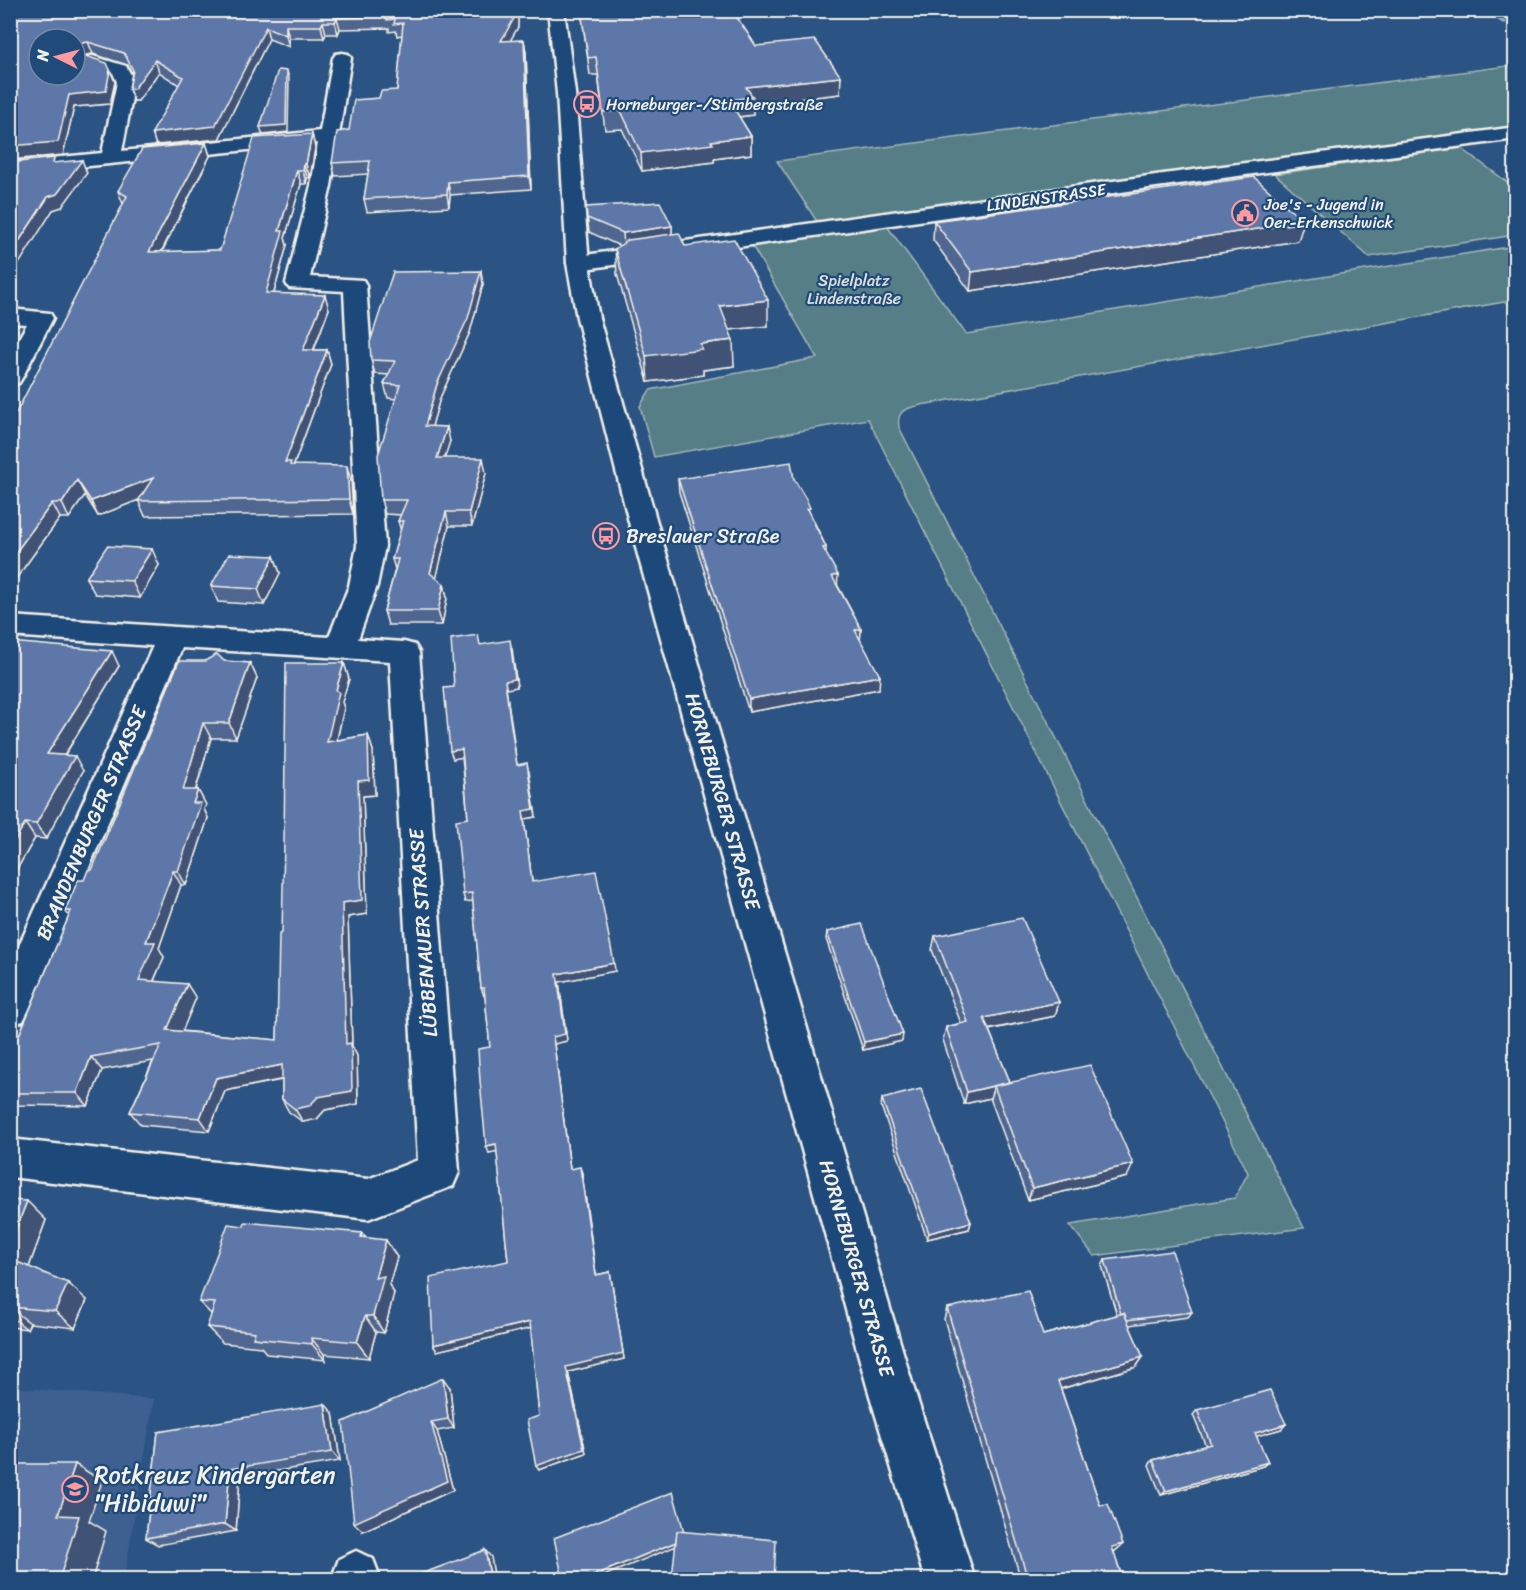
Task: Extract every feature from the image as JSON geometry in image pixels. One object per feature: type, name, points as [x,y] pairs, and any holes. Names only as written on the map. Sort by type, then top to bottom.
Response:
[{"type":"street","name":"HORNEBURGER STRASSE","points":[[556,10],[566,93],[578,263],[588,318],[644,526],[890,1386],[950,1580]]},
{"type":"street","points":[[339,648],[363,586],[371,546],[355,285],[297,283],[321,186],[337,100],[342,58]]},
{"type":"street","points":[[92,61],[120,70],[126,82],[111,158]]},
{"type":"street","name":"LINDENSTRASSE","points":[[578,263],[1515,133]]},
{"type":"street","points":[[10,168],[329,136]]},
{"type":"street","points":[[10,316],[42,318],[10,378]]},
{"type":"street","name":"LÜBBENAUER STRASSE","points":[[10,626],[404,652],[439,1172],[368,1198],[10,1158]]},
{"type":"street","name":"BRANDENBURGER STRASSE","points":[[10,1009],[172,637]]},
{"type":"shaded area","name":"Rotkreuz Kindergarten \"Hibiduwi\"","points":[[10,1387],[154,1399],[124,1579],[11,1579]]},
{"type":"green space","points":[[1515,65],[1515,126],[818,223],[777,161]]},
{"type":"green space","points":[[1461,148],[1515,188],[1515,235],[1369,257],[1275,174]]},
{"type":"green space","name":"Spielplatz Lindenstraße","points":[[884,222],[966,334],[1515,246],[1515,300],[921,405],[907,409],[899,417],[899,427],[1304,1228],[1094,1256],[1070,1225],[1235,1198],[1248,1173],[868,419],[654,457],[640,406],[650,390],[817,358],[750,242]]},
{"type":"building","points":[[10,10],[516,10],[516,15],[501,41],[524,40],[529,176],[448,182],[447,194],[364,199],[370,161],[332,163],[337,132],[349,130],[354,100],[379,98],[381,91],[397,90],[403,23],[394,24],[395,19],[387,20],[387,16],[337,18],[335,22],[323,22],[321,26],[286,26],[286,35],[266,27],[215,126],[152,133],[183,77],[155,60],[134,89],[129,89],[133,70],[124,53],[87,42],[87,27],[27,27],[27,87],[87,87],[87,56],[107,63],[110,70],[106,91],[69,95],[58,142],[10,146]]},
{"type":"building","points":[[581,10],[732,10],[756,46],[815,40],[841,77],[746,87],[753,97],[729,100],[751,136],[711,141],[713,144],[641,153],[621,111],[603,112],[596,57],[588,58]]},
{"type":"building","points":[[278,70],[287,71],[286,125],[260,127]]},
{"type":"building","points":[[312,134],[306,164],[303,170],[297,170],[279,231],[283,231],[266,293],[325,295],[303,350],[327,350],[285,462],[291,462],[290,465],[347,466],[349,499],[138,501],[153,478],[91,501],[77,480],[62,503],[52,503],[10,560],[10,425],[127,196],[118,191],[142,149],[206,143],[149,252],[220,250],[254,138]]},
{"type":"building","points":[[54,158],[53,163],[82,160],[57,194],[48,197],[10,255],[10,163]]},
{"type":"building","points":[[1254,177],[1304,222],[972,272],[934,221]]},
{"type":"building","points":[[660,202],[672,226],[623,233],[587,218],[586,207]]},
{"type":"building","points":[[679,233],[685,246],[734,239],[768,300],[720,306],[733,340],[700,344],[702,349],[646,356],[615,249],[628,240]]},
{"type":"building","points":[[481,271],[468,318],[437,384],[425,426],[447,427],[437,458],[483,458],[469,512],[446,512],[430,573],[444,584],[438,611],[384,611],[398,559],[392,559],[403,521],[398,521],[407,500],[381,500],[378,455],[400,385],[384,384],[395,361],[371,360],[370,342],[393,272]]},
{"type":"building","points":[[791,462],[794,479],[806,499],[810,508],[807,509],[826,547],[823,548],[838,575],[832,576],[861,629],[855,630],[880,676],[749,699],[678,479]]},
{"type":"building","points":[[107,546],[152,549],[132,581],[86,578]]},
{"type":"building","points":[[229,554],[274,556],[258,589],[211,586]]},
{"type":"building","points":[[478,635],[480,645],[510,640],[515,679],[505,681],[517,765],[527,763],[534,809],[523,811],[532,882],[596,871],[614,963],[557,974],[565,1034],[553,1037],[570,1169],[580,1167],[596,1275],[610,1272],[623,1353],[566,1367],[584,1449],[536,1466],[527,1420],[539,1416],[530,1322],[433,1345],[430,1278],[508,1261],[496,1144],[486,1146],[478,1049],[490,1047],[484,988],[481,988],[472,893],[463,894],[456,820],[468,818],[462,749],[450,751],[444,688],[454,687],[451,639]]},
{"type":"building","points":[[10,642],[112,651],[47,754],[75,756],[36,824],[25,823],[10,849],[10,692],[12,690],[10,690]]},
{"type":"building","points":[[217,654],[224,661],[250,663],[229,723],[203,723],[183,790],[198,790],[193,803],[201,803],[178,871],[173,871],[146,942],[155,942],[139,980],[187,984],[167,1030],[277,1040],[279,934],[282,933],[286,663],[344,663],[336,690],[339,692],[327,742],[368,735],[369,780],[358,781],[362,900],[342,903],[346,1044],[351,1043],[352,1091],[318,1097],[309,1106],[295,1109],[282,1099],[282,1065],[216,1078],[200,1118],[130,1112],[161,1045],[91,1057],[77,1093],[10,1093],[10,1057],[71,911],[65,911],[78,880],[84,880],[88,870],[92,870],[179,661],[205,661]]},
{"type":"building","points":[[1022,918],[1059,1002],[984,1018],[1010,1082],[967,1092],[946,1027],[968,1022],[935,936]]},
{"type":"building","points":[[862,924],[903,1034],[864,1042],[827,932]]},
{"type":"building","points":[[1090,1065],[1133,1164],[1032,1188],[994,1086]]},
{"type":"building","points":[[921,1089],[971,1222],[929,1233],[882,1099]]},
{"type":"building","points":[[10,1200],[27,1201],[10,1244]]},
{"type":"building","points":[[245,1222],[362,1233],[361,1237],[386,1240],[375,1278],[384,1276],[373,1316],[365,1316],[357,1342],[311,1338],[312,1344],[253,1338],[255,1332],[207,1327],[215,1303],[199,1302],[228,1224],[244,1226]]},
{"type":"building","points":[[1172,1251],[1192,1312],[1127,1320],[1124,1313],[1121,1314],[1105,1260]]},
{"type":"building","points":[[10,1259],[68,1283],[55,1311],[10,1307]]},
{"type":"building","points":[[1028,1291],[1043,1335],[1124,1313],[1143,1357],[1058,1381],[1100,1505],[1108,1504],[1123,1544],[1112,1547],[1123,1580],[1028,1580],[947,1308]]},
{"type":"building","points":[[443,1378],[448,1419],[431,1422],[447,1481],[354,1523],[343,1422]]},
{"type":"building","points":[[1270,1390],[1286,1424],[1255,1433],[1268,1462],[1166,1491],[1153,1460],[1211,1444],[1197,1410]]},
{"type":"building","points":[[325,1404],[332,1452],[230,1469],[225,1524],[146,1538],[158,1432]]},
{"type":"building","points":[[10,1464],[75,1464],[58,1515],[79,1516],[59,1580],[10,1580]]},
{"type":"building","points":[[673,1492],[684,1532],[677,1531],[676,1542],[583,1580],[563,1580],[554,1538]]},
{"type":"building","points":[[677,1531],[776,1540],[774,1580],[672,1578]]},
{"type":"building","points":[[485,1550],[491,1580],[405,1580]]},
{"type":"waterway","points":[[1485,10],[1505,23]]},
{"type":"place","name":"Horneburger-/Stimbergstraße","points":[[587,104]]},
{"type":"place","name":"Joe's - Jugend in Oer-Erkenschwick","points":[[1245,213]]},
{"type":"place","name":"Breslauer Straße","points":[[606,536]]},
{"type":"place","name":"Rotkreuz Kindergarten \"Hibiduwi\"","points":[[75,1489]]}]
